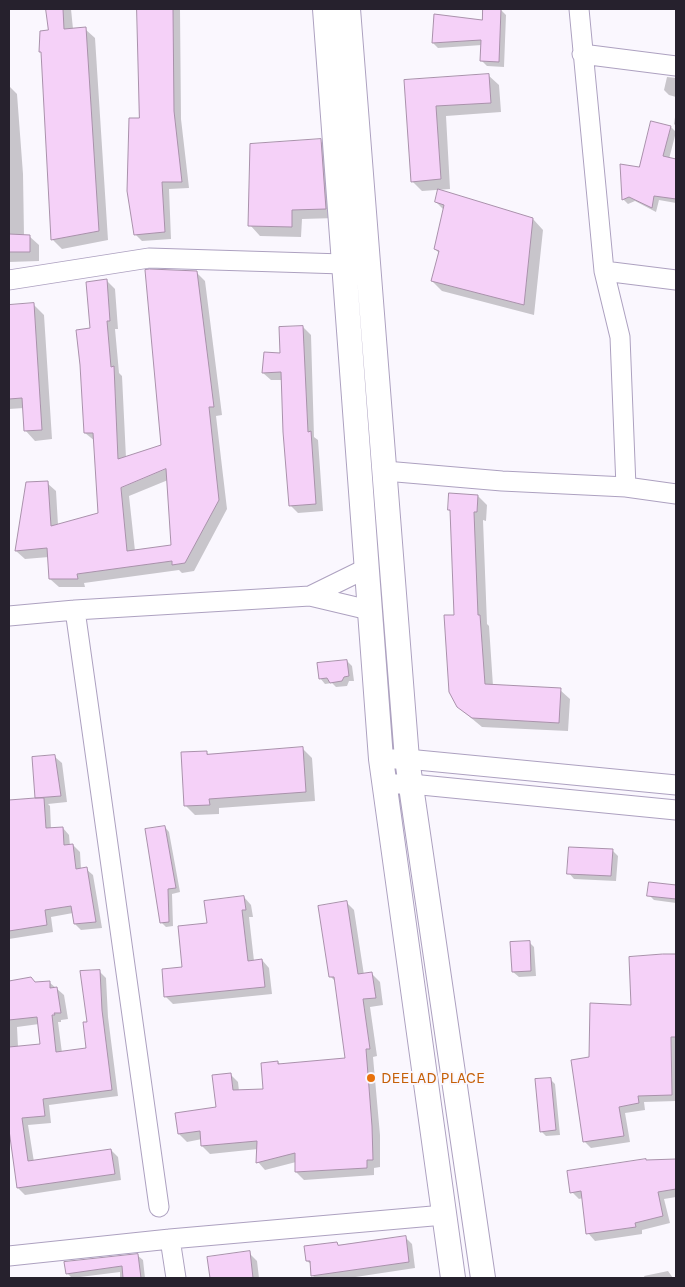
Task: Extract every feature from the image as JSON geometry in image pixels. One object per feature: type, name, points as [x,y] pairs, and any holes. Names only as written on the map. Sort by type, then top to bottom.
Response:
[{"type":"main road","points":[[325,9],[380,760],[453,1278]]},
{"type":"main road","points":[[348,9],[408,759],[483,1278]]},
{"type":"street","points":[[579,9],[604,271],[620,337],[626,488]]},
{"type":"street","points":[[582,54],[676,66]]},
{"type":"street","points":[[9,280],[150,258],[343,264]]},
{"type":"street","points":[[604,271],[676,280]]},
{"type":"street","points":[[386,470],[502,481],[626,488],[676,494]]},
{"type":"street","points":[[310,596],[367,568]]},
{"type":"street","points":[[9,616],[75,610],[310,596],[369,610]]},
{"type":"street","points":[[75,610],[159,1207]]},
{"type":"street","points":[[380,760],[408,759],[676,785]]},
{"type":"street","points":[[383,784],[411,784],[676,810]]},
{"type":"street","points":[[9,1256],[170,1239],[444,1215]]},
{"type":"street","points":[[170,1239],[176,1278]]},
{"type":"building","points":[[46,9],[63,9],[64,29],[86,27],[99,231],[51,240],[41,52],[39,52],[40,31],[48,30]]},
{"type":"building","points":[[137,9],[173,9],[174,111],[182,182],[162,182],[165,232],[134,235],[127,191],[129,118],[139,118]]},
{"type":"building","points":[[483,9],[501,9],[499,62],[480,61],[481,40],[432,43],[434,14],[482,20]]},
{"type":"building","points":[[489,74],[491,103],[436,106],[441,179],[411,182],[404,80]]},
{"type":"building","points":[[651,121],[671,126],[663,156],[676,159],[676,199],[654,196],[652,208],[629,197],[622,200],[620,164],[639,167]]},
{"type":"building","points":[[321,139],[326,209],[292,210],[292,227],[248,226],[250,144]]},
{"type":"building","points":[[438,189],[533,218],[524,305],[431,281],[439,251],[434,249],[444,205],[435,202]]},
{"type":"building","points":[[9,234],[30,235],[30,252],[9,252]]},
{"type":"building","points":[[145,270],[197,271],[214,407],[209,407],[219,500],[185,563],[172,565],[172,561],[77,574],[78,579],[49,579],[47,548],[15,551],[26,482],[48,481],[51,526],[98,513],[93,433],[84,433],[76,330],[90,328],[86,282],[107,279],[110,321],[107,321],[111,367],[114,366],[118,459],[161,445]],"holes":[[[166,469],[171,545],[127,551],[121,488]]]},
{"type":"building","points":[[34,303],[42,430],[24,431],[22,398],[9,399],[9,305]]},
{"type":"building","points":[[303,326],[308,432],[311,431],[316,504],[289,506],[283,432],[281,372],[262,373],[264,352],[280,353],[279,327]]},
{"type":"building","points":[[449,493],[478,495],[477,512],[474,512],[478,615],[480,615],[485,684],[561,688],[559,723],[472,718],[457,707],[449,692],[444,615],[454,615],[450,510],[448,510]]},
{"type":"building","points":[[347,660],[349,676],[344,677],[342,681],[330,683],[327,678],[319,679],[317,663]]},
{"type":"building","points":[[303,747],[306,792],[209,799],[210,805],[184,806],[181,752],[207,751],[207,754]]},
{"type":"building","points":[[55,755],[61,796],[35,798],[32,757]]},
{"type":"building","points":[[44,798],[46,828],[63,827],[64,845],[73,844],[76,869],[87,867],[96,922],[74,924],[71,906],[45,910],[47,925],[9,931],[9,800]]},
{"type":"building","points":[[165,826],[176,888],[168,889],[169,922],[160,923],[145,829]]},
{"type":"building","points":[[569,847],[613,849],[611,876],[567,874]]},
{"type":"building","points":[[649,882],[676,885],[676,899],[647,896]]},
{"type":"building","points":[[244,896],[246,910],[242,910],[248,961],[262,959],[265,987],[164,997],[162,969],[182,967],[178,926],[207,923],[204,901]]},
{"type":"building","points":[[347,901],[358,974],[372,972],[376,998],[363,999],[370,1049],[366,1049],[373,1160],[367,1160],[367,1168],[295,1172],[295,1153],[256,1163],[257,1141],[201,1146],[200,1131],[178,1134],[175,1113],[216,1107],[212,1075],[231,1073],[233,1090],[263,1089],[261,1063],[278,1061],[278,1064],[345,1058],[334,977],[329,977],[318,906]]},
{"type":"building","points":[[530,941],[531,971],[512,972],[510,942]]},
{"type":"building","points":[[676,954],[676,1037],[671,1037],[672,1095],[638,1096],[639,1103],[619,1107],[624,1136],[583,1142],[571,1060],[589,1057],[590,1003],[631,1005],[629,957]]},
{"type":"building","points":[[100,970],[102,1010],[112,1090],[43,1099],[45,1116],[22,1118],[28,1161],[111,1149],[115,1174],[17,1188],[9,1130],[9,1047],[40,1044],[37,1017],[9,1020],[9,981],[31,977],[35,982],[50,981],[50,988],[57,987],[61,1013],[54,1013],[55,1015],[52,1015],[56,1052],[86,1048],[83,1022],[87,1022],[80,971]]},
{"type":"building","points":[[551,1078],[556,1130],[540,1132],[535,1079]]},
{"type":"building","points":[[646,1159],[676,1159],[676,1189],[658,1192],[663,1216],[635,1223],[636,1227],[586,1234],[581,1191],[570,1193],[567,1171]]},
{"type":"building","points":[[406,1236],[409,1262],[311,1276],[310,1261],[306,1261],[304,1246],[337,1242],[338,1245]]},
{"type":"building","points":[[250,1251],[253,1278],[210,1278],[207,1257]]},
{"type":"building","points":[[138,1254],[141,1278],[123,1278],[122,1266],[66,1274],[64,1262]]},
{"type":"place","name":"DEELAD PLACE","points":[[371,1078]]}]
